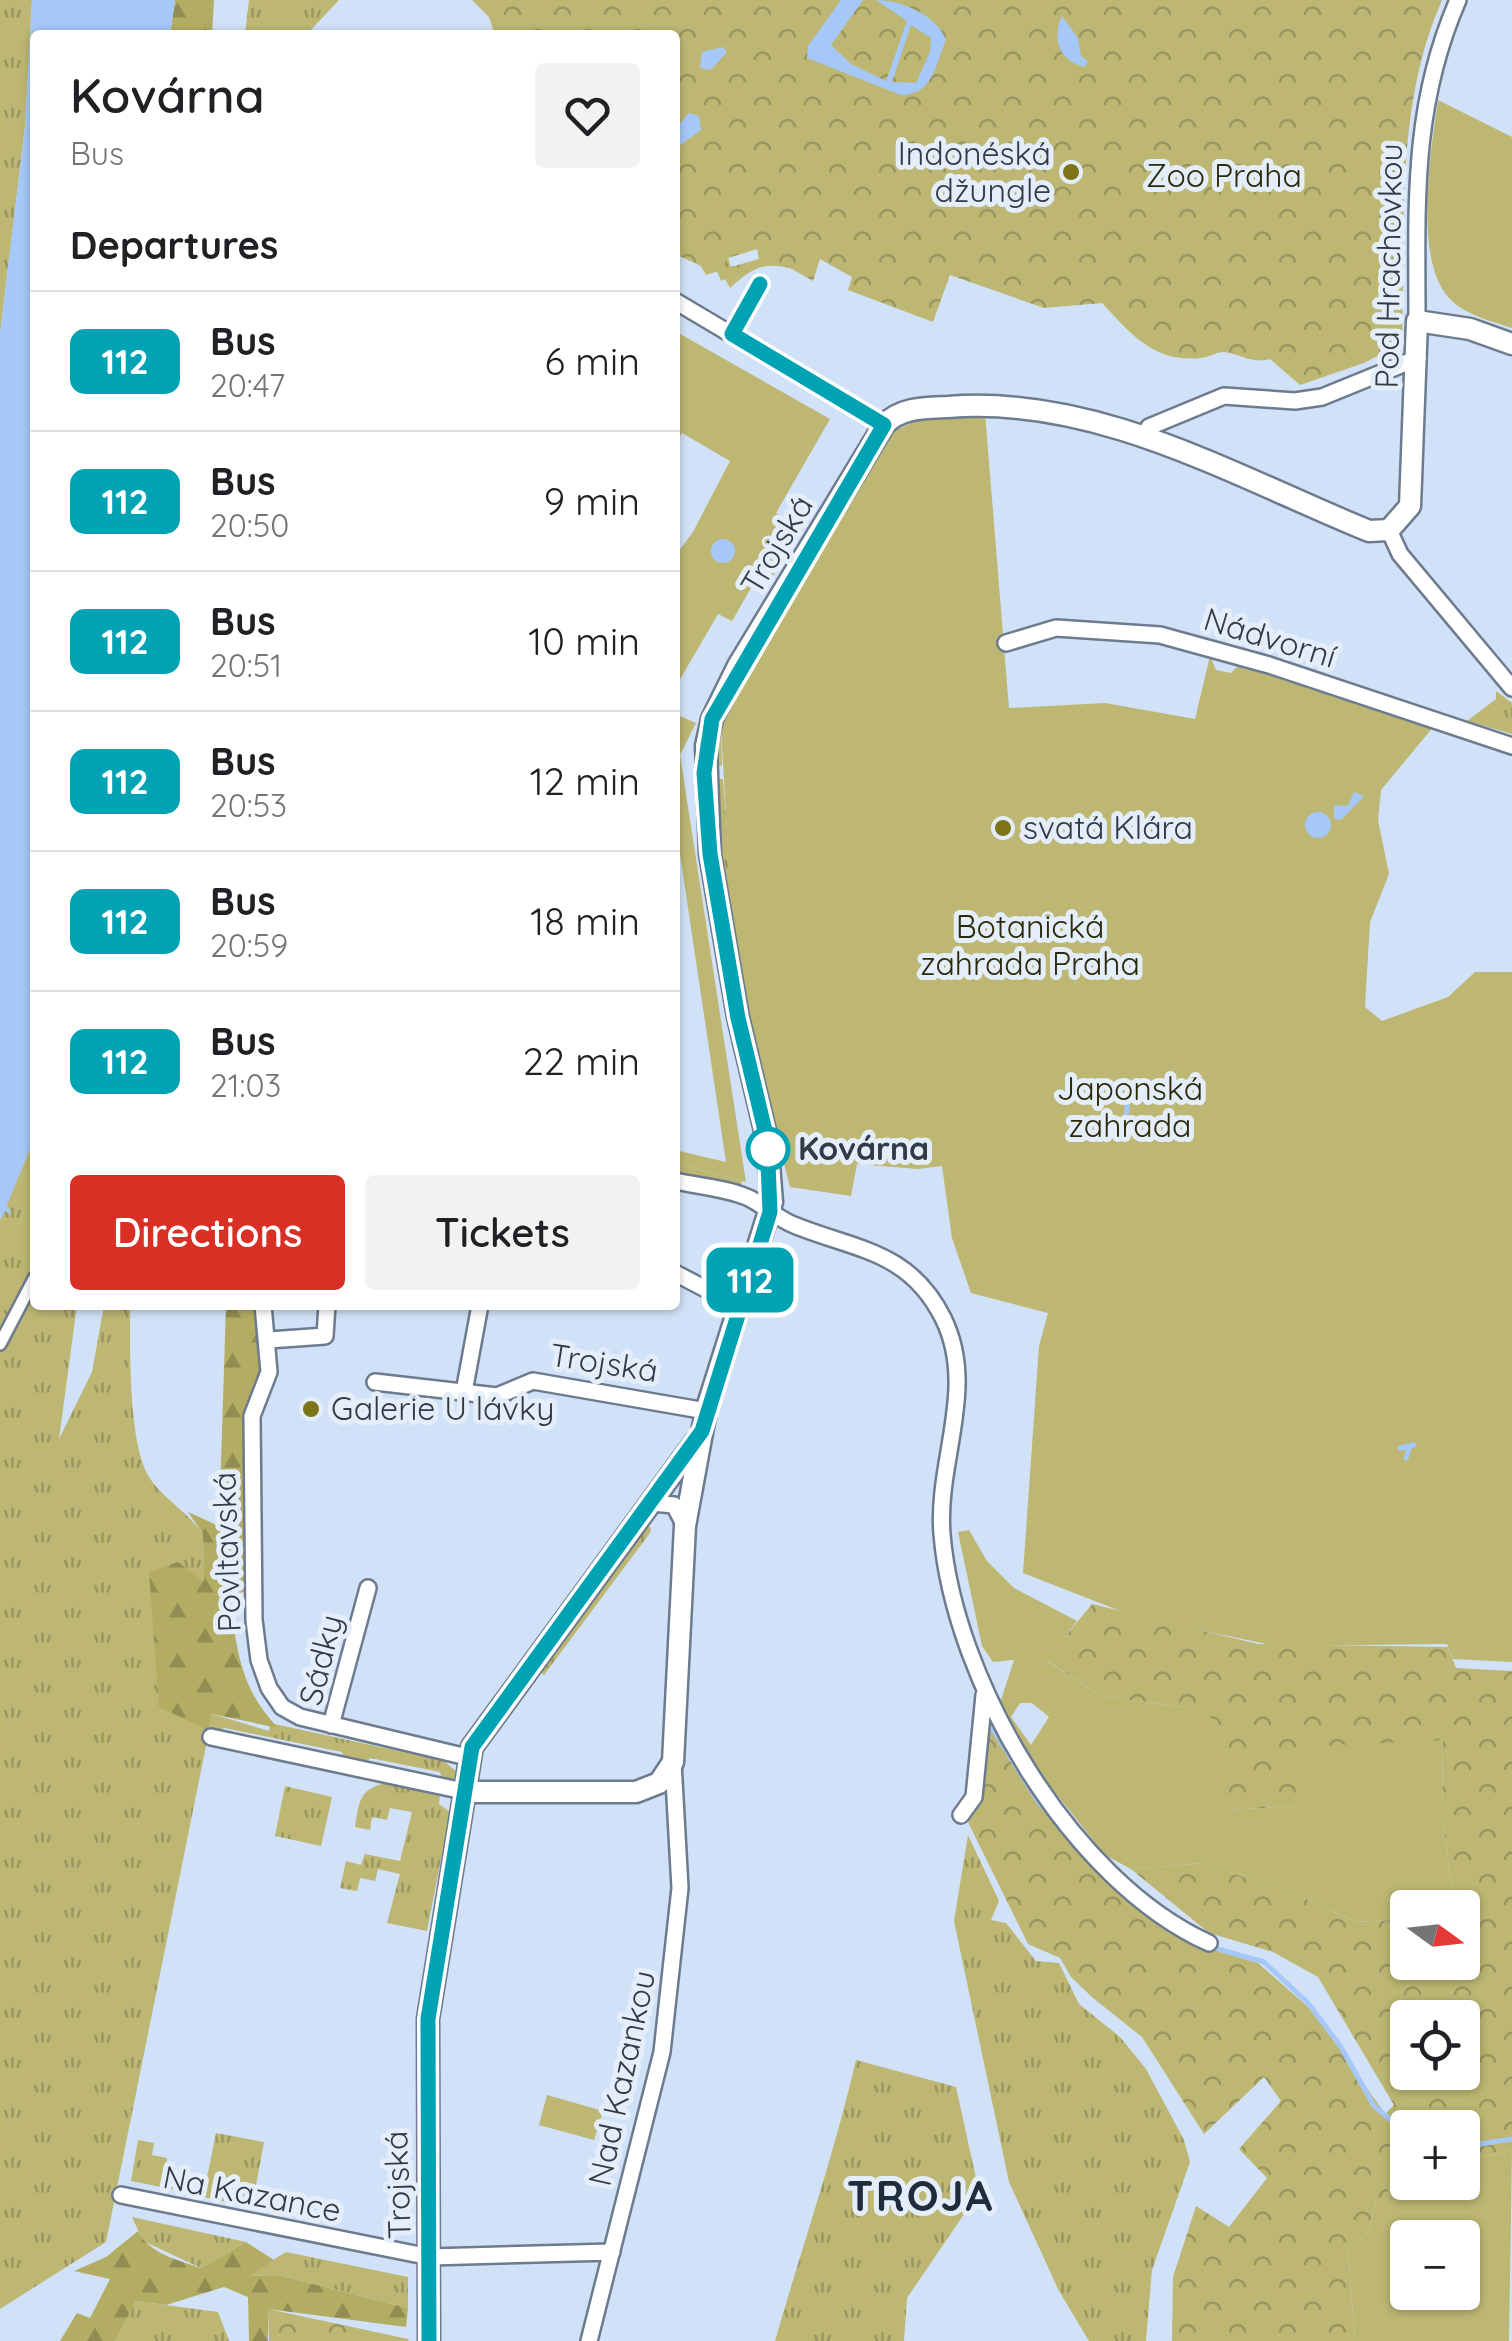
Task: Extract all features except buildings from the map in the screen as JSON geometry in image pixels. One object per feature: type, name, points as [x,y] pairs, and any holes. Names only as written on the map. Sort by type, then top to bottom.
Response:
[{"type":"street","name":"Pod Hrachovkou","points":[[1388,530],[1410,506],[1425,95],[1435,55],[1458,0]]},
{"type":"street","points":[[680,304],[884,425],[898,414],[919,409],[984,404],[1070,414],[1143,436],[1368,531],[1388,530],[1400,554],[1512,688]]},
{"type":"street","points":[[1417,321],[1470,329],[1512,344]]},
{"type":"street","points":[[1143,436],[1148,427],[1224,396],[1295,401],[1322,397],[1418,358]]},
{"type":"street","name":"Trojská","points":[[673,1762],[684,1526],[704,1421],[770,1212],[767,1139],[738,1018],[710,854],[706,746],[712,719],[738,666],[884,425]]},
{"type":"street","name":"Nádvorní","points":[[1006,644],[1056,628],[1160,635],[1269,665],[1512,746]]},
{"type":"street","points":[[680,1182],[748,1197],[796,1226],[883,1255],[910,1273],[944,1320],[956,1368],[958,1410],[942,1478],[942,1535],[958,1616],[984,1695],[1043,1796],[1120,1880],[1190,1934],[1209,1943]]},
{"type":"street","points":[[680,1275],[740,1307]]},
{"type":"street","points":[[0,1344],[30,1287]]},
{"type":"street","name":"Povltavská","points":[[264,1310],[269,1372],[252,1416],[251,1517],[259,1660],[282,1707],[331,1725]]},
{"type":"street","points":[[269,1340],[325,1336],[327,1310]]},
{"type":"street","points":[[464,1392],[479,1310]]},
{"type":"street","name":"Trojská","points":[[375,1382],[497,1396],[533,1381],[704,1421]]},
{"type":"street","name":"Trojská","points":[[429,2341],[428,2019],[476,1738],[651,1502],[704,1421]]},
{"type":"street","points":[[651,1502],[674,1505],[684,1526]]},
{"type":"street","name":"Sádky","points":[[368,1588],[331,1725],[471,1758]]},
{"type":"street","points":[[961,1815],[974,1797],[984,1695]]},
{"type":"street","points":[[210,1737],[468,1792],[636,1792],[660,1782],[673,1762]]},
{"type":"street","name":"Nad Kazankou","points":[[588,2341],[662,2052],[680,1888],[673,1762]]},
{"type":"street","name":"Na Kazance","points":[[121,2196],[430,2257],[612,2252]]},
{"type":"green space","points":[[0,0],[32,0],[25,127],[0,334]]},
{"type":"green space","points":[[175,0],[214,0],[212,30],[171,30]]},
{"type":"green space","points":[[249,0],[339,0],[311,30],[246,30]]},
{"type":"green space","name":"Zoo Praha","points":[[472,0],[1442,0],[1427,40],[1409,125],[1402,343],[1364,363],[1300,385],[1270,359],[1252,360],[1224,352],[1184,358],[1157,351],[1134,335],[1102,303],[1044,308],[950,275],[933,322],[848,290],[852,277],[820,259],[813,281],[757,249],[728,258],[721,270],[706,275],[701,266],[680,256],[680,30],[493,30],[489,17]]},
{"type":"green space","points":[[1438,100],[1512,137],[1512,328],[1463,309],[1449,298],[1438,280],[1431,258],[1427,203]]},
{"type":"green space","points":[[757,249],[793,269],[758,268],[730,288],[725,279],[721,281],[717,271],[728,258],[731,267],[759,259]]},
{"type":"green space","points":[[680,334],[830,419],[776,513],[790,522],[770,556],[776,567],[773,579],[764,586],[752,586],[732,621],[718,614],[680,679],[680,549],[730,461],[682,433],[680,436]]},
{"type":"green space","name":"Botanická zahrada Praha","points":[[985,413],[1009,708],[1105,703],[1195,719],[1210,656],[1216,670],[1231,673],[1239,665],[1434,726],[1381,790],[1378,820],[1389,874],[1370,922],[1365,1007],[1382,1021],[1448,997],[1475,972],[1512,972],[1512,1662],[1453,1659],[1447,1644],[1275,1646],[1133,1616],[1023,1573],[1039,1346],[1048,1313],[971,1293],[952,1238],[942,1166],[918,1169],[857,1164],[851,1196],[790,1187],[758,1061],[732,921],[721,727],[794,593],[894,431],[927,416]]},
{"type":"green space","points":[[894,431],[837,522],[721,727],[722,766],[716,764],[719,726],[746,673],[881,448]]},
{"type":"green space","points":[[1496,691],[1512,703],[1512,734],[1467,721],[1496,699]]},
{"type":"green space","points":[[680,716],[696,723],[680,755]]},
{"type":"green space","points":[[680,755],[746,1182],[680,1164],[680,1151],[726,1162],[680,854]]},
{"type":"green space","points":[[715,779],[723,779],[736,946],[722,876]]},
{"type":"green space","points":[[30,1149],[30,1287],[0,1344],[0,1220]]},
{"type":"green space","points":[[680,1164],[742,1181],[741,1186],[680,1174]]},
{"type":"green space","points":[[30,1299],[30,1310],[76,1310],[59,1439],[92,1372],[103,1310],[130,1310],[132,1394],[142,1462],[154,1484],[203,1534],[208,1730],[212,1714],[269,1731],[270,1723],[444,1761],[459,1774],[451,1780],[442,1778],[440,1772],[370,1758],[366,1763],[344,1758],[342,1752],[224,1728],[209,1731],[106,2242],[0,2309],[0,1352]]},
{"type":"green space","points":[[226,1310],[257,1310],[262,1371],[251,1404],[253,1591],[229,1594],[247,1682],[278,1728],[212,1714],[208,1730],[159,1707],[149,1572],[178,1562],[204,1582],[203,1534],[188,1512],[219,1526]]},
{"type":"green space","points":[[644,1523],[651,1528],[650,1533],[544,1675],[536,1669]]},
{"type":"green space","points":[[969,1530],[987,1561],[1014,1588],[1077,1621],[1047,1661],[1101,1696],[1183,1707],[1217,1720],[1229,1810],[1297,1806],[1300,1747],[1443,1740],[1442,1813],[1452,1890],[1390,1890],[1390,1920],[1357,1922],[1297,1895],[1203,1863],[1131,1869],[1105,1855],[1042,1776],[1000,1703],[1014,1660],[993,1662],[982,1646],[958,1532]],"holes":[[[1020,1703],[1032,1703],[1049,1717],[1031,1745],[1011,1717]]]},
{"type":"green space","points":[[1092,1604],[1258,1644],[1448,1647],[1456,1668],[1512,1671],[1512,2151],[1480,2157],[1480,2110],[1390,2110],[1390,2180],[1386,2202],[1376,2202],[1368,2233],[1348,2249],[1355,2341],[1172,2341],[1173,2277],[1196,2206],[1229,2227],[1267,2178],[1239,2149],[1281,2101],[1264,2077],[1204,2134],[1142,2037],[1071,1977],[1060,1958],[1028,1944],[968,1822],[980,1805],[990,1726],[1038,1805],[1119,1887],[1189,1942],[1258,1963],[1315,2013],[1385,2114],[1394,2105],[1318,1977],[1273,1952],[1209,1933],[1131,1869],[1203,1863],[1297,1895],[1357,1922],[1390,1920],[1390,1980],[1480,1980],[1480,1890],[1452,1890],[1442,1813],[1443,1740],[1297,1806],[1229,1810],[1183,1707],[1101,1696],[1046,1660]]},
{"type":"green space","points":[[386,1783],[440,1796],[439,1804],[450,1812],[427,1931],[387,1923],[400,1874],[378,1869],[375,1881],[360,1878],[357,1891],[340,1888],[346,1861],[361,1865],[365,1854],[400,1861],[412,1812],[390,1808],[387,1820],[372,1817],[370,1830],[355,1827],[365,1793]]},
{"type":"green space","points":[[285,1786],[332,1797],[321,1846],[275,1836]]},
{"type":"green space","points":[[968,1835],[999,1901],[991,1920],[1006,1923],[1036,1961],[1059,1963],[1079,2004],[1120,2037],[1146,2069],[1184,2140],[1190,2162],[1152,2270],[1146,2341],[1089,2341],[1059,2291],[1009,2182],[954,1921]]},
{"type":"green space","points":[[856,2060],[956,2087],[979,2192],[907,2298],[904,2341],[775,2341],[828,2166]]},
{"type":"green space","points":[[547,2095],[603,2111],[594,2140],[539,2125]]},
{"type":"green space","points":[[216,2133],[264,2142],[252,2207],[203,2197]]},
{"type":"green space","points":[[138,2140],[154,2143],[152,2155],[167,2158],[165,2171],[185,2175],[182,2191],[131,2181]]},
{"type":"green space","points":[[1512,2151],[1509,2341],[1355,2341],[1348,2249],[1368,2233],[1376,2202],[1386,2201],[1390,2180],[1390,2200],[1480,2200],[1480,2157]]},
{"type":"green space","points":[[132,2217],[246,2242],[201,2268],[143,2241]]},
{"type":"green space","points":[[138,2231],[157,2251],[201,2268],[246,2242],[274,2260],[250,2276],[278,2275],[408,2308],[406,2327],[268,2309],[268,2341],[249,2341],[248,2297],[224,2287],[166,2305],[136,2301],[115,2341],[60,2341],[77,2313],[90,2318],[110,2279],[74,2271],[106,2257]]},
{"type":"green space","points":[[286,2252],[408,2277],[408,2308],[278,2275],[247,2276]]},
{"type":"green space","points":[[136,2301],[218,2312],[229,2341],[115,2341]]},
{"type":"green space","points":[[268,2309],[408,2339],[409,2341],[269,2341]]},
{"type":"water","points":[[32,0],[175,0],[171,30],[30,30]]},
{"type":"water","points":[[841,0],[863,0],[831,45],[851,64],[886,81],[907,21],[876,0],[896,3],[926,16],[946,40],[926,84],[912,94],[901,95],[807,58],[808,46]],"holes":[[[911,25],[931,38],[930,52],[916,83],[892,82]]]},
{"type":"water","points":[[1062,16],[1078,38],[1081,56],[1088,61],[1085,67],[1069,60],[1060,48],[1057,33]]},
{"type":"water","points":[[30,36],[30,1149],[7,1205],[12,1215],[5,1211],[0,1220],[0,334],[25,127]]},
{"type":"water","points":[[723,47],[727,52],[711,70],[700,68],[702,52]]},
{"type":"water","points":[[689,113],[699,116],[701,130],[680,145],[680,123]]},
{"type":"water","points":[[723,539],[735,551],[723,563],[711,551]]},
{"type":"water","points":[[1354,792],[1364,796],[1341,820],[1334,819],[1334,805],[1348,806]]},
{"type":"water","points":[[1318,812],[1327,816],[1331,825],[1327,834],[1318,838],[1309,834],[1305,825],[1309,816]]},
{"type":"waterway","points":[[1126,1117],[1128,1101],[1143,1084]]},
{"type":"waterway","points":[[1400,1448],[1414,1445]]},
{"type":"waterway","points":[[1406,1458],[1409,1448]]},
{"type":"waterway","points":[[989,1723],[1039,1803],[1053,1817]]},
{"type":"waterway","points":[[1211,1947],[1264,1962],[1308,2003],[1341,2047],[1374,2106],[1390,2119]]},
{"type":"waterway","points":[[1480,2144],[1512,2139]]},
{"type":"bus line","name":"112","points":[[429,2341],[428,2019],[468,1792],[472,1747],[702,1431],[772,1202],[767,1139],[738,1018],[710,854],[706,746],[712,719],[738,666],[884,425],[732,334],[760,284]]},
{"type":"place","name":"Indonéská džungle","points":[[1071,172]]},
{"type":"place","name":"svatá Klára","points":[[1003,828]]},
{"type":"place","name":"Kovárna","points":[[768,1149]]},
{"type":"place","name":"Galerie U lávky","points":[[311,1409]]},
{"type":"district","name":"TROJA","points":[[921,2196]]},
{"type":"park label","name":"Japonská zahrada","points":[[1130,1108]]}]
